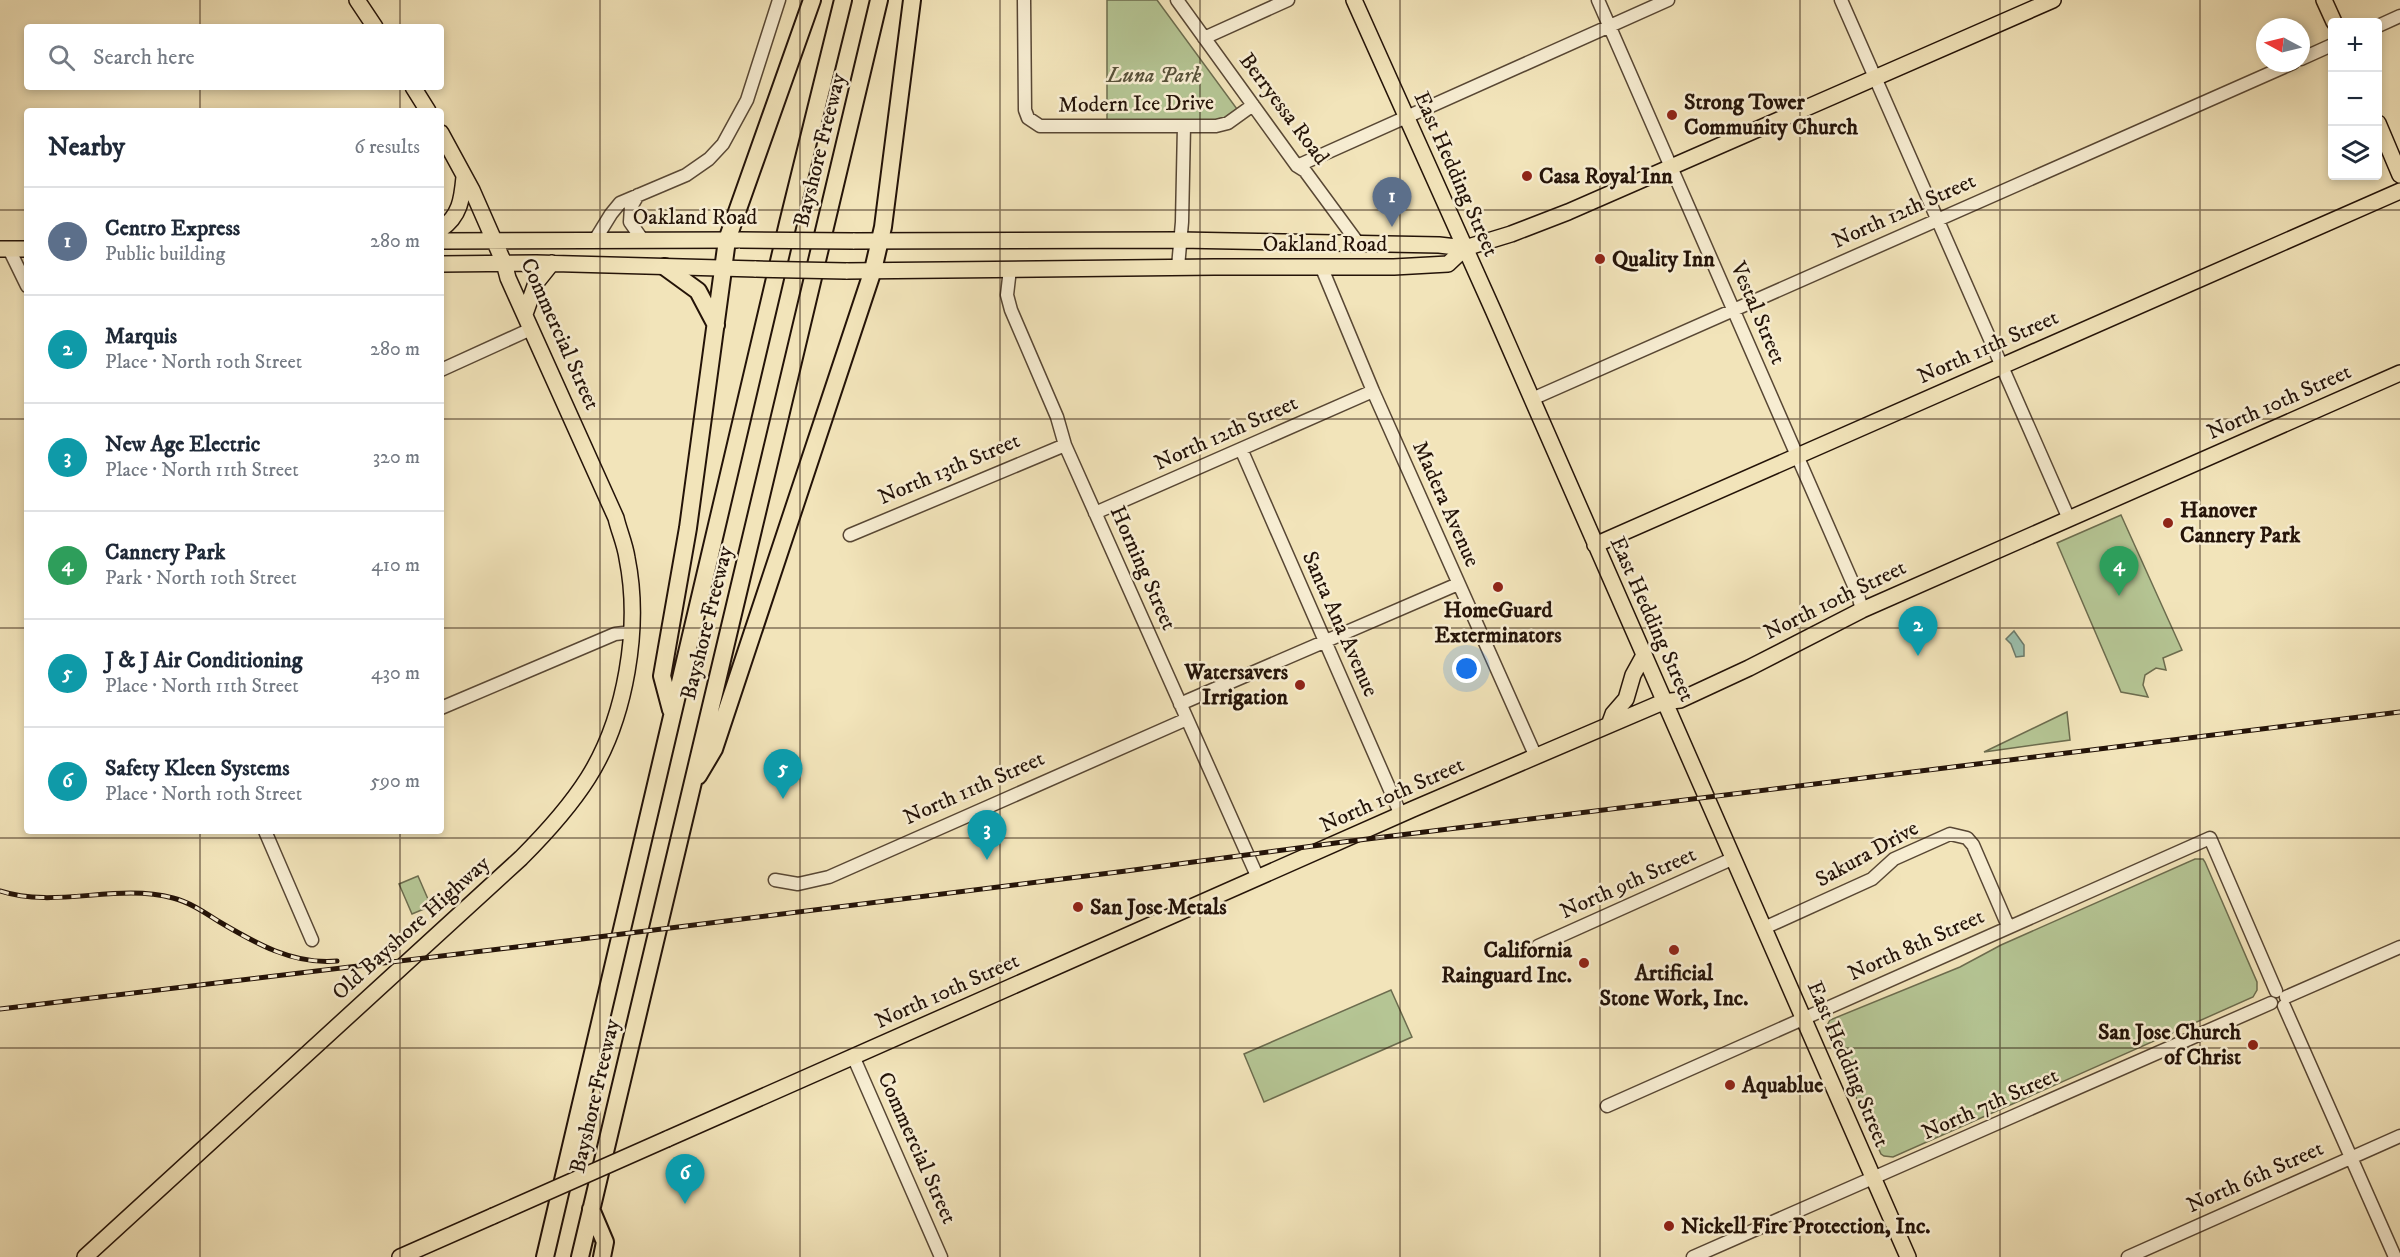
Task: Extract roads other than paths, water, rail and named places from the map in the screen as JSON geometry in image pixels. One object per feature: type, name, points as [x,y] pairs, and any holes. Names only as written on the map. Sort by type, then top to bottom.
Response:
[{"type":"highway","points":[[672,714],[662,676],[688,528],[716,325],[734,240],[812,0]]},
{"type":"highway","name":"Bayshore Freeway","points":[[544,1257],[843,0]]},
{"type":"highway","name":"Bayshore Freeway","points":[[580,1257],[879,0]]},
{"type":"highway","points":[[690,790],[714,749],[873,270],[881,241],[912,0]]},
{"type":"highway","points":[[665,267],[698,291],[716,325]]},
{"type":"highway","points":[[591,1209],[605,1242],[602,1257]]},
{"type":"main road","points":[[357,0],[373,24]]},
{"type":"main road","name":"East Hedding Street","points":[[1354,0],[1532,399],[1908,1257]]},
{"type":"main road","points":[[1465,248],[1511,234],[1672,167],[2053,0]]},
{"type":"main road","points":[[2324,0],[2332,18]]},
{"type":"main road","points":[[414,90],[426,108]]},
{"type":"main road","points":[[2379,126],[2400,175]]},
{"type":"main road","name":"Commercial Street","points":[[444,139],[472,190],[508,278],[601,483],[616,518],[627,558]]},
{"type":"main road","points":[[444,227],[459,210],[464,177]]},
{"type":"main road","name":"North 11th Street","points":[[1595,545],[2400,191]]},
{"type":"main road","name":"Oakland Road","points":[[444,242],[642,239],[1180,240],[1440,245],[1465,248]]},
{"type":"main road","name":"Oakland Road","points":[[444,264],[552,263],[846,271],[1394,267],[1448,264],[1465,248]]},
{"type":"main road","points":[[4,249],[24,249]]},
{"type":"main road","points":[[525,314],[536,283],[552,263]]},
{"type":"main road","name":"North 10th Street","points":[[400,1257],[1401,814],[1664,702],[1690,696],[1862,610],[2400,373]]},
{"type":"main road","name":"Old Bayshore Highway","points":[[85,1257],[521,858],[552,826],[589,777],[617,713],[626,678],[632,632],[627,558]]},
{"type":"main road","points":[[1609,725],[1613,714],[1626,699],[1633,675],[1644,655]]},
{"type":"street","points":[[595,240],[610,213],[620,203],[686,175],[709,159],[730,135],[747,100],[779,0]]},
{"type":"street","name":"Modern Ice Drive","points":[[1024,0],[1025,110],[1033,123],[1040,126],[1069,127],[1222,124],[1252,105]]},
{"type":"street","name":"Berryessa Road","points":[[1177,0],[1297,166],[1305,171],[1358,243]]},
{"type":"street","points":[[1204,38],[1288,0]]},
{"type":"street","name":"Vestal Street","points":[[1598,0],[1734,308],[1858,595],[1862,610]]},
{"type":"street","points":[[1297,166],[1668,0]]},
{"type":"street","points":[[1841,0],[2069,519]]},
{"type":"street","points":[[2382,24],[2400,16]]},
{"type":"street","points":[[2310,55],[2328,47]]},
{"type":"street","name":"North 12th Street","points":[[1532,399],[2273,72]]},
{"type":"street","points":[[1178,267],[1184,184],[1184,126]]},
{"type":"street","points":[[638,195],[631,207],[630,222],[642,239]]},
{"type":"street","points":[[4,249],[24,281]]},
{"type":"street","name":"Madera Avenue","points":[[1321,266],[1373,391],[1536,757]]},
{"type":"street","name":"Horning Street","points":[[1010,269],[1007,295],[1011,310],[1057,417],[1065,445],[1258,878]]},
{"type":"street","points":[[444,369],[531,329]]},
{"type":"street","name":"North 12th Street","points":[[1095,513],[1373,391]]},
{"type":"street","name":"North 13th Street","points":[[850,535],[1065,445]]},
{"type":"street","name":"Santa Ana Avenue","points":[[1241,449],[1401,814]]},
{"type":"street","points":[[1180,704],[1458,584]]},
{"type":"street","points":[[444,707],[615,634],[632,632]]},
{"type":"street","name":"North 11th Street","points":[[775,880],[798,884],[829,878],[1187,719]]},
{"type":"street","points":[[266,834],[312,940]]},
{"type":"street","name":"Sakura Drive","points":[[1764,928],[1872,879],[1894,859],[1950,834],[1966,838],[1973,845],[2008,926]]},
{"type":"street","name":"North 8th Street","points":[[1607,1106],[2210,838],[2279,999]]},
{"type":"street","name":"North 9th Street","points":[[1538,946],[1734,858]]},
{"type":"street","name":"North 7th Street","points":[[1693,1257],[2400,946]]},
{"type":"street","points":[[2279,999],[2395,1257]]},
{"type":"street","name":"Commercial Street","points":[[853,1056],[941,1257]]},
{"type":"street","name":"North 6th Street","points":[[2128,1257],[2400,1136]]},
{"type":"railway","points":[[0,1009],[574,940],[1343,842],[2400,712]]},
{"type":"railway","points":[[0,891],[43,898],[130,893],[173,898],[191,905],[275,951],[305,960],[337,961]]},
{"type":"place","name":"Strong Tower Community Church","points":[[1672,115]]},
{"type":"place","name":"Casa Royal Inn","points":[[1527,176]]},
{"type":"place","name":"Centro Express","points":[[1392,227]]},
{"type":"place","name":"Quality Inn","points":[[1600,259]]},
{"type":"place","name":"Hanover Cannery Park","points":[[2168,523]]},
{"type":"place","name":"HomeGuard Exterminators","points":[[1498,587]]},
{"type":"place","name":"Cannery Park","points":[[2119,596]]},
{"type":"place","name":"Marquis","points":[[1918,656]]},
{"type":"place","name":"Watersavers Irrigation","points":[[1300,685]]},
{"type":"place","name":"J & J Air Conditioning","points":[[783,799]]},
{"type":"place","name":"New Age Electric","points":[[987,860]]},
{"type":"place","name":"San Jose Metals","points":[[1078,907]]},
{"type":"place","name":"Artificial Stone Work, Inc.","points":[[1674,950]]},
{"type":"place","name":"California Rainguard Inc.","points":[[1584,963]]},
{"type":"place","name":"San Jose Church of Christ","points":[[2253,1045]]},
{"type":"place","name":"Aquablue","points":[[1730,1085]]},
{"type":"place","name":"Safety Kleen Systems","points":[[685,1204]]},
{"type":"place","name":"Nickell Fire Protection, Inc.","points":[[1669,1226]]},
{"type":"park label","name":"Luna Park","points":[[1154,75]]}]
